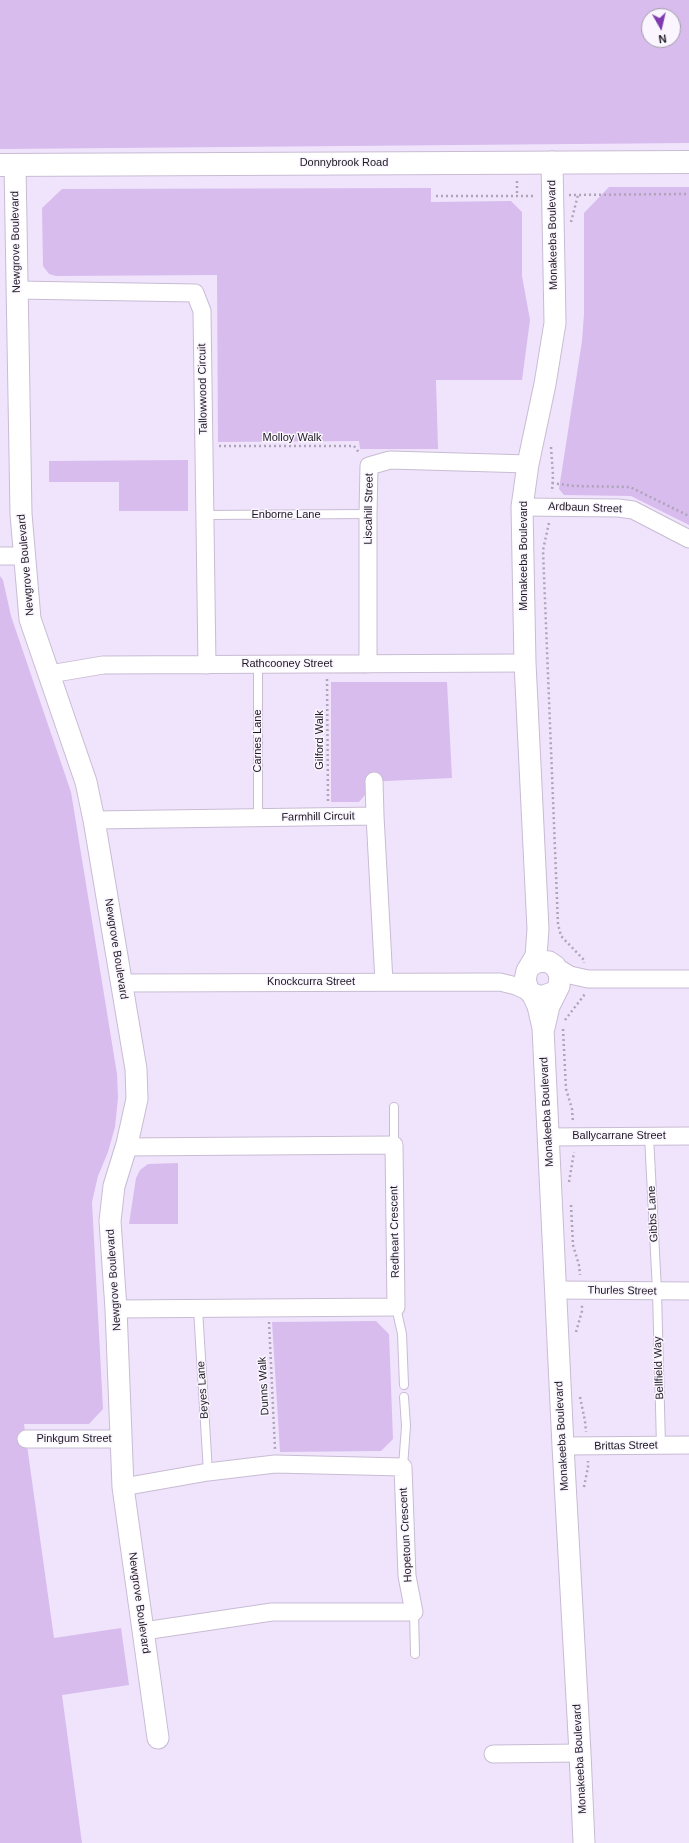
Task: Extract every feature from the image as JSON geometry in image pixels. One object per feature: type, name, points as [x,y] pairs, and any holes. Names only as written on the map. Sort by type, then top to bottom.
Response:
[{"type":"main road","name":"Donnybrook Road","points":[[8,165],[689,162]]},
{"type":"street","name":"Monakeeba Boulevard","points":[[530,966],[536,956],[538,928],[525,663],[522,507],[528,464],[545,384],[555,323],[552,162]]},
{"type":"street","name":"Newgrove Boulevard","points":[[8,165],[17,290],[21,506],[30,619],[86,782],[94,820],[136,1069],[136,1099],[126,1147],[114,1186],[110,1221],[116,1309],[123,1487],[158,1738]]},
{"type":"street","name":"Tallowwood Circuit","points":[[17,290],[195,293],[202,311],[207,665]]},
{"type":"street","name":"Liscahill Street","points":[[368,664],[369,466],[390,460],[528,464]]},
{"type":"street","name":"Ardbaun Street","points":[[522,507],[618,508],[633,510],[689,539]]},
{"type":"street","points":[[0,556],[24,556]]},
{"type":"street","name":"Rathcooney Street","points":[[50,674],[103,665],[525,663]]},
{"type":"street","points":[[374,781],[384,982]]},
{"type":"street","name":"Farmhill Circuit","points":[[94,820],[375,816]]},
{"type":"street","name":"Monakeeba Boulevard","points":[[538,928],[547,955],[554,965]]},
{"type":"street","points":[[586,979],[570,984],[541,997],[531,993],[528,989],[525,975],[530,966],[539,961],[544,961],[554,965],[570,975],[586,979],[689,979]]},
{"type":"street","points":[[554,965],[560,975],[559,986],[555,991]]},
{"type":"street","name":"Knockcurra Street","points":[[500,982],[515,976],[530,966]]},
{"type":"street","name":"Knockcurra Street","points":[[122,983],[500,982],[516,986],[531,993]]},
{"type":"street","name":"Monakeeba Boulevard","points":[[544,1028],[549,1006],[555,991]]},
{"type":"street","name":"Monakeeba Boulevard","points":[[531,993],[538,1006],[544,1028],[563,1446],[584,1843]]},
{"type":"street","name":"Ballycarrane Street","points":[[548,1137],[689,1136]]},
{"type":"street","points":[[126,1147],[394,1145]]},
{"type":"street","name":"Redheart Crescent","points":[[394,1145],[396,1307]]},
{"type":"street","name":"Thurles Street","points":[[556,1290],[689,1291]]},
{"type":"street","points":[[116,1309],[396,1307]]},
{"type":"street","name":"Pinkgum Street","points":[[26,1439],[121,1439]]},
{"type":"street","name":"Brittas Street","points":[[563,1446],[689,1445]]},
{"type":"street","points":[[123,1487],[208,1472],[275,1464],[403,1467]]},
{"type":"street","name":"Hopetoun Crescent","points":[[403,1467],[407,1576],[414,1612]]},
{"type":"street","points":[[144,1631],[272,1612],[414,1612]]},
{"type":"street","points":[[493,1754],[580,1753]]},
{"type":"lane","name":"Enborne Lane","points":[[205,515],[368,514]]},
{"type":"lane","name":"Carnes Lane","points":[[258,664],[258,818]]},
{"type":"lane","points":[[394,1107],[394,1145]]},
{"type":"lane","name":"Gibbs Lane","points":[[649,1136],[657,1291]]},
{"type":"lane","name":"Bellfield Way","points":[[657,1291],[661,1446]]},
{"type":"lane","points":[[396,1307],[402,1334],[404,1385]]},
{"type":"lane","name":"Beyes Lane","points":[[198,1309],[208,1472]]},
{"type":"lane","points":[[403,1467],[406,1426],[404,1397]]},
{"type":"lane","points":[[414,1612],[415,1654]]},
{"type":"path","points":[[571,230],[571,222],[578,195],[689,194]]},
{"type":"path","points":[[436,196],[525,196]]},
{"type":"path","name":"Molloy Walk","points":[[204,446],[354,446],[369,466]]},
{"type":"path","points":[[550,446],[553,475],[551,507],[542,550],[558,924],[561,936],[584,960],[586,979],[585,993],[566,1017],[563,1028],[566,1089],[572,1108],[574,1157],[569,1182],[570,1190]]},
{"type":"path","name":"Gilford Walk","points":[[327,664],[328,816]]},
{"type":"path","points":[[570,1198],[573,1245],[579,1265],[581,1290],[582,1311],[576,1330],[577,1338]]},
{"type":"path","name":"Dunns Walk","points":[[268,1308],[275,1464]]},
{"type":"path","points":[[579,1391],[586,1421],[588,1467],[583,1492]]},
{"type":"shaded area","points":[[0,0],[689,0],[689,143],[0,149]]},
{"type":"shaded area","points":[[609,187],[689,187],[689,525],[631,496],[564,495],[559,489],[582,341],[584,314],[584,213]]},
{"type":"shaded area","points":[[431,188],[431,202],[511,201],[522,212],[522,276],[530,320],[522,380],[436,380],[438,449],[360,449],[359,441],[218,442],[217,275],[56,276],[49,274],[43,266],[42,208],[62,189]]},
{"type":"shaded area","points":[[188,460],[188,511],[119,511],[119,482],[49,482],[49,461]]},
{"type":"shaded area","points":[[0,576],[3,580],[11,616],[71,792],[117,1074],[118,1098],[115,1127],[108,1152],[98,1176],[92,1202],[103,1409],[89,1424],[24,1424],[54,1638],[121,1628],[129,1685],[62,1695],[82,1843],[0,1843]]},
{"type":"shaded area","points":[[331,682],[447,682],[452,778],[365,782],[365,795],[359,802],[331,802]]},
{"type":"shaded area","points":[[178,1163],[178,1224],[129,1224],[136,1178],[140,1170],[148,1164]]},
{"type":"shaded area","points":[[376,1321],[389,1334],[393,1439],[381,1451],[280,1452],[272,1322]]}]
